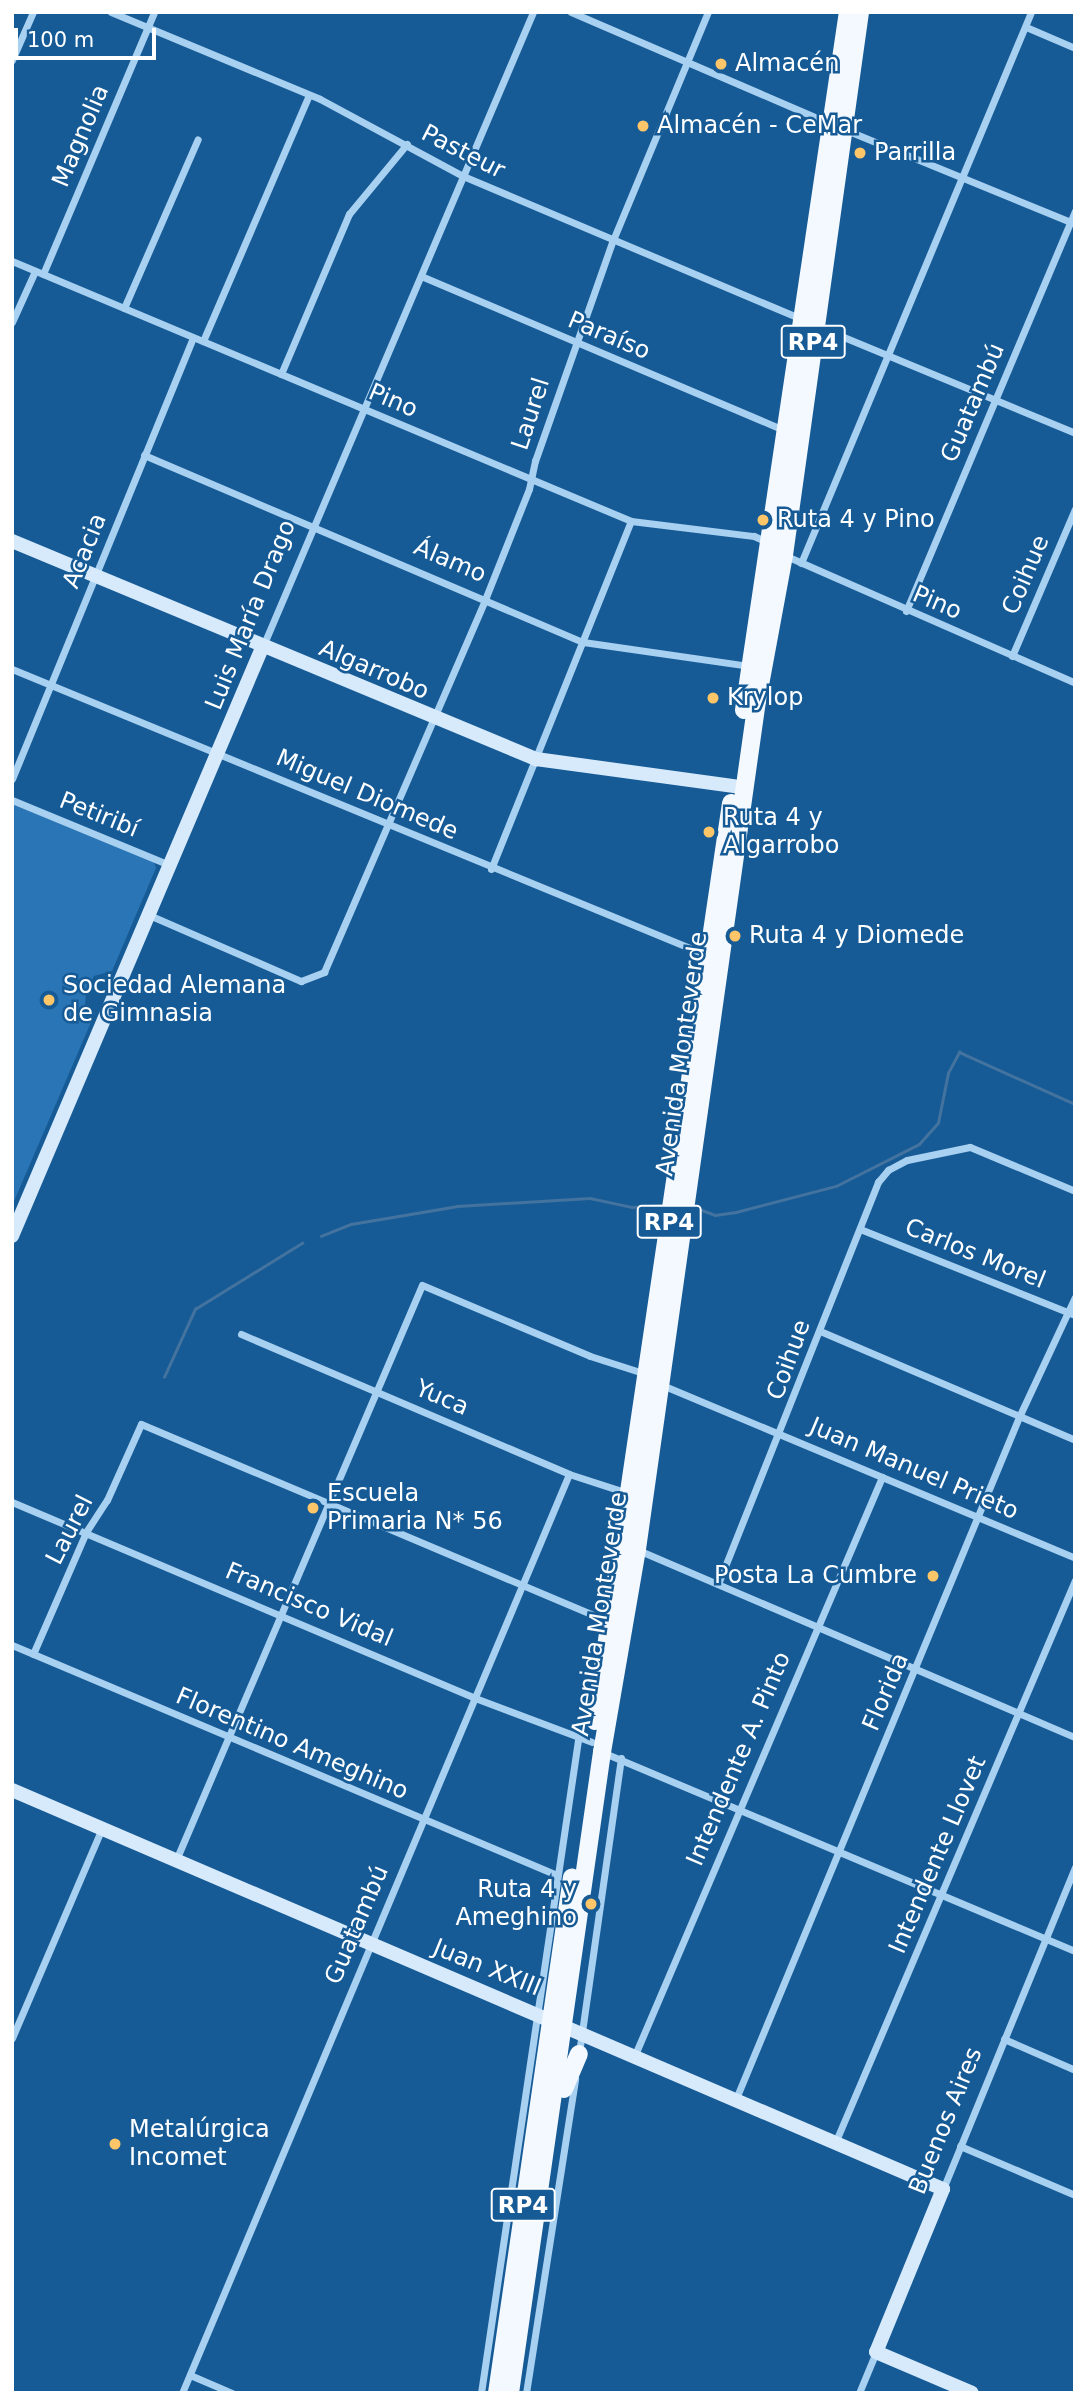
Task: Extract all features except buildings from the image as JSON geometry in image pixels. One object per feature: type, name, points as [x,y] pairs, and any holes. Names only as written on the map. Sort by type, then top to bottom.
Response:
[{"type":"main road","name":"Avenida Monteverde","points":[[837,127],[848,12]]},
{"type":"main road","name":"Avenida Monteverde","points":[[510,2393],[544,2159],[547,2014],[611,1622],[629,1493],[653,1379],[757,701],[784,555],[808,322],[837,127],[860,12]]},
{"type":"main road","name":"Avenida Monteverde","points":[[497,2393],[560,1914],[568,1902],[591,1745],[637,1549],[653,1379],[707,955],[734,786],[784,430],[808,322]]},
{"type":"main road","points":[[544,2159],[554,2143],[569,2068],[579,2054]]},
{"type":"street","points":[[12,60],[33,12]]},
{"type":"street","name":"Pasteur","points":[[111,12],[309,94],[463,176],[1075,433]]},
{"type":"street","name":"Magnolia","points":[[12,322],[39,272],[154,12]]},
{"type":"street","name":"Luis María Drago","points":[[12,1236],[533,12]]},
{"type":"street","points":[[571,12],[837,127],[1072,223]]},
{"type":"street","name":"Laurel","points":[[149,915],[301,981],[318,978],[486,597],[532,479],[576,342],[613,240],[708,12]]},
{"type":"street","points":[[801,563],[886,355],[1026,27],[1029,13]]},
{"type":"street","points":[[1026,27],[1075,48]]},
{"type":"street","points":[[203,341],[309,94]]},
{"type":"street","points":[[124,308],[198,139]]},
{"type":"street","points":[[281,374],[349,214],[407,144]]},
{"type":"street","name":"Guatambú","points":[[906,611],[1072,223],[1075,210]]},
{"type":"street","name":"Pino","points":[[12,261],[631,521],[754,536],[801,563],[1075,683]]},
{"type":"street","name":"Paraíso","points":[[421,276],[784,430]]},
{"type":"street","name":"Acacia","points":[[12,779],[193,338]]},
{"type":"street","name":"Álamo","points":[[145,455],[486,597],[583,642],[750,666]]},
{"type":"street","name":"Coihue","points":[[1012,656],[1075,509]]},
{"type":"street","points":[[491,869],[631,521]]},
{"type":"street","name":"Algarrobo","points":[[12,541],[433,720],[536,759],[734,786]]},
{"type":"street","name":"Miguel Diomede","points":[[12,669],[491,869],[707,955]]},
{"type":"street","name":"Petiribí","points":[[12,800],[170,865]]},
{"type":"street","name":"Coihue","points":[[718,1584],[782,1433],[878,1182],[907,1160],[970,1147],[1075,1191]]},
{"type":"street","name":"Carlos Morel","points":[[860,1229],[1072,1314]]},
{"type":"street","name":"Juan Manuel Prieto","points":[[376,1391],[422,1285],[590,1356],[653,1379],[1075,1558]]},
{"type":"street","name":"Florida","points":[[734,2102],[981,1518],[1019,1417],[1072,1314],[1075,1297]]},
{"type":"street","points":[[820,1331],[1075,1440]]},
{"type":"street","name":"Yuca","points":[[241,1334],[569,1474],[629,1493]]},
{"type":"street","points":[[175,1862],[376,1391]]},
{"type":"street","name":"Laurel","points":[[33,1654],[86,1532],[107,1500],[141,1424],[328,1504]]},
{"type":"street","name":"Guatambú","points":[[182,2393],[569,1474]]},
{"type":"street","name":"Intendente A. Pinto","points":[[634,2057],[815,1627],[882,1477]]},
{"type":"street","name":"Francisco Vidal","points":[[12,1502],[1075,1951]]},
{"type":"street","points":[[328,1504],[611,1622]]},
{"type":"street","points":[[637,1549],[1075,1737]]},
{"type":"street","name":"Intendente Llovet","points":[[835,2144],[1075,1580]]},
{"type":"street","name":"Florentino Ameghino","points":[[12,1645],[422,1821],[557,1875]]},
{"type":"street","points":[[481,2393],[547,2014],[557,1875],[591,1745]]},
{"type":"street","name":"Avenida Monteverde","points":[[526,2393],[582,2034],[621,1758]]},
{"type":"street","name":"Juan XXIII","points":[[12,1790],[369,1945],[547,2014],[582,2034],[734,2102],[943,2189]]},
{"type":"street","points":[[12,2038],[101,1830]]},
{"type":"street","name":"Buenos Aires","points":[[859,2393],[1075,1867]]},
{"type":"street","points":[[1004,2039],[1075,2070]]},
{"type":"street","points":[[960,2146],[1075,2195]]},
{"type":"street","points":[[876,2351],[972,2393]]},
{"type":"street","points":[[190,2375],[232,2393]]},
{"type":"shaded area","name":"Sociedad Alemana de Gimnasia","points":[[12,804],[154,862],[156,868],[112,971],[94,976],[86,994],[85,1005],[95,1013],[12,1206]]},
{"type":"waterway","points":[[702,1210],[715,1215],[736,1212],[836,1186],[919,1144],[938,1123],[948,1073],[959,1052],[1075,1104]]},
{"type":"waterway","points":[[321,1236],[351,1224],[457,1206],[590,1198],[632,1207],[662,1205]]},
{"type":"waterway","points":[[164,1377],[195,1309],[302,1243]]},
{"type":"place","name":"Almacén","points":[[721,64]]},
{"type":"place","name":"Almacén - CeMar","points":[[643,126]]},
{"type":"place","name":"Parrilla","points":[[860,153]]},
{"type":"place","name":"Ruta 4 y Pino","points":[[763,520]]},
{"type":"place","name":"Krylop","points":[[713,698]]},
{"type":"place","name":"Ruta 4 y Algarrobo","points":[[709,832]]},
{"type":"place","name":"Ruta 4 y Diomede","points":[[735,936]]},
{"type":"place","name":"Sociedad Alemana de Gimnasia","points":[[49,1000]]},
{"type":"place","name":"Escuela Primaria N* 56","points":[[313,1508]]},
{"type":"place","name":"Posta La Cumbre","points":[[933,1576]]},
{"type":"place","name":"Ruta 4 y Ameghino","points":[[591,1904]]},
{"type":"place","name":"Metalúrgica Incomet","points":[[115,2144]]}]
